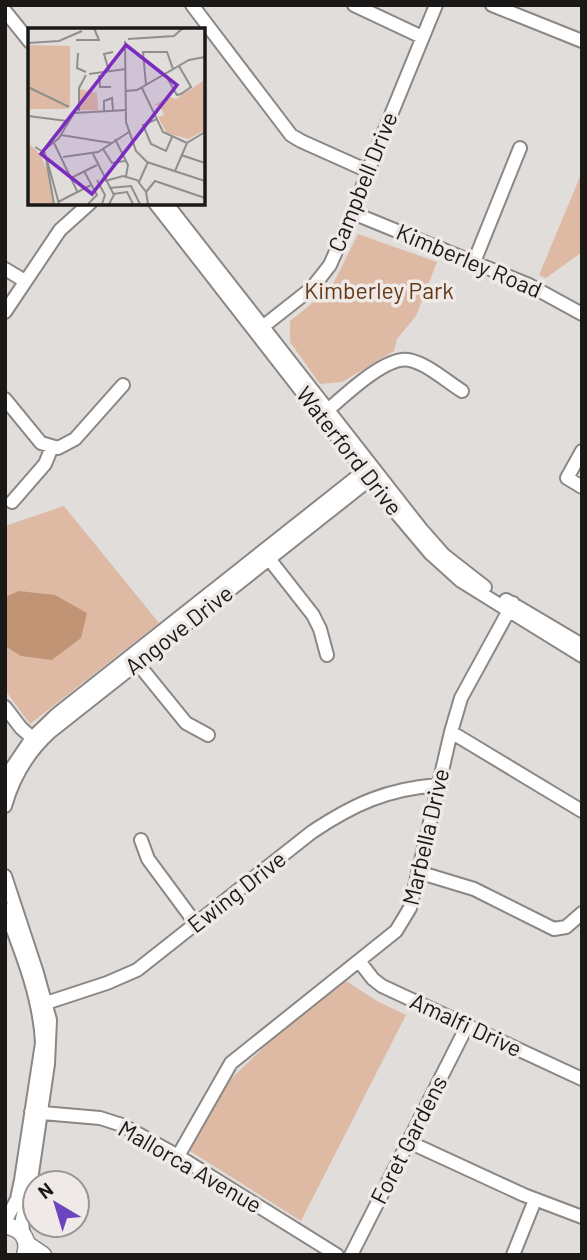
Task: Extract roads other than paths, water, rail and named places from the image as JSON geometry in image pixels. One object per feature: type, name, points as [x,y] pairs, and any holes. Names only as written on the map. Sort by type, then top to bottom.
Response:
[{"type":"main road","points":[[5,1224],[13,1227],[25,1244],[43,1255]]},
{"type":"street","points":[[11,5],[29,28]]},
{"type":"street","points":[[192,5],[291,135],[368,171]]},
{"type":"street","points":[[354,5],[422,37]]},
{"type":"street","name":"Campbell Drive","points":[[259,329],[319,281],[330,265],[436,5]]},
{"type":"street","points":[[492,5],[582,41]]},
{"type":"street","points":[[5,11],[28,40]]},
{"type":"street","points":[[474,262],[520,148]]},
{"type":"street","points":[[5,312],[60,230],[88,205]]},
{"type":"street","name":"Waterford Drive","points":[[157,205],[259,329]]},
{"type":"street","name":"Waterford Drive","points":[[167,205],[370,472],[418,540],[450,573],[582,645]]},
{"type":"street","name":"Kimberley Road","points":[[353,213],[550,295],[582,314]]},
{"type":"street","points":[[5,269],[25,281]]},
{"type":"street","points":[[324,413],[383,367],[400,360],[421,364],[462,391]]},
{"type":"street","points":[[5,399],[41,443],[52,447],[64,446],[75,439],[123,385]]},
{"type":"street","points":[[12,502],[45,464],[52,447]]},
{"type":"street","points":[[582,451],[566,478],[582,486]]},
{"type":"street","name":"Angove Drive","points":[[5,778],[56,715],[134,659],[370,472]]},
{"type":"street","points":[[266,556],[313,615],[320,628],[327,655]]},
{"type":"street","name":"Waterford Drive","points":[[511,607],[582,656]]},
{"type":"street","name":"Marbella Drive","points":[[178,1156],[231,1063],[403,924],[410,908],[451,732],[469,682],[511,607]]},
{"type":"street","points":[[134,659],[186,723],[208,735]]},
{"type":"street","points":[[5,707],[35,740]]},
{"type":"street","points":[[451,732],[582,811]]},
{"type":"street","name":"Angove Drive","points":[[5,806],[35,740]]},
{"type":"street","name":"Ewing Drive","points":[[41,1005],[137,970],[312,832],[343,812],[390,792],[438,785]]},
{"type":"street","points":[[141,840],[148,859],[196,924]]},
{"type":"street","points":[[418,872],[484,893],[554,929],[566,927],[582,913]]},
{"type":"street","points":[[5,876],[41,1005],[36,1112],[22,1219],[25,1244]]},
{"type":"street","points":[[5,909],[41,1005]]},
{"type":"street","name":"Amalfi Drive","points":[[359,961],[382,986],[582,1079]]},
{"type":"street","name":"Foret Gardens","points":[[351,1255],[467,1026]]},
{"type":"street","points":[[5,1224],[22,1181],[36,1112]]},
{"type":"street","name":"Mallorca Avenue","points":[[36,1112],[110,1121],[178,1156],[338,1255]]},
{"type":"street","points":[[410,1142],[535,1200],[582,1217]]},
{"type":"street","points":[[513,1255],[535,1200]]},
{"type":"park label","name":"Kimberley Park","points":[[379,291]]}]
